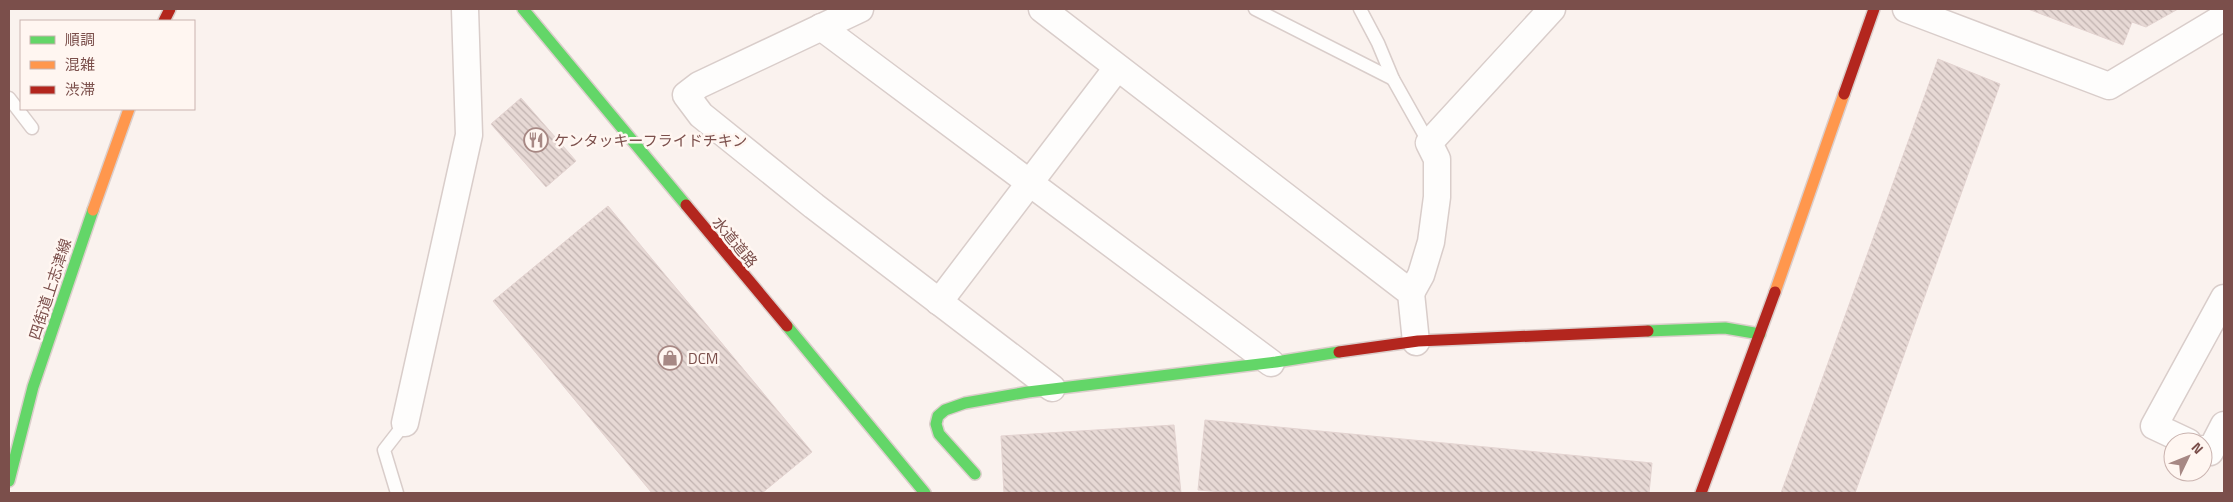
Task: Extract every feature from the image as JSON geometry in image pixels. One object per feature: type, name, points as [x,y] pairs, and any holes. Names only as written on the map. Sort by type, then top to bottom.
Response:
[{"type":"street","points":[[405,422],[469,136],[465,9]]},
{"type":"street","name":"水道道路","points":[[523,9],[926,493]]},
{"type":"street","points":[[860,9],[699,85],[686,95],[701,115],[1052,388]]},
{"type":"street","points":[[1042,9],[1411,293]]},
{"type":"street","points":[[1416,342],[1411,293],[1420,275],[1431,242],[1437,197],[1437,159],[1429,143],[1552,9]]},
{"type":"street","points":[[1701,493],[1760,334],[1874,9]]},
{"type":"street","points":[[1906,9],[2109,86],[2224,17]]},
{"type":"street","points":[[821,27],[1271,363]]},
{"type":"street","points":[[939,302],[1117,68]]},
{"type":"street","name":"四街道上志津線","points":[[9,481],[33,387],[78,251],[129,110]]},
{"type":"street","points":[[2167,432],[2154,426],[2224,298]]},
{"type":"street","points":[[975,474],[935,427],[935,419],[940,412],[957,405],[1052,388],[1271,363],[1416,342],[1726,328],[1760,334]]},
{"type":"street","points":[[2213,446],[2224,425]]},
{"type":"lane","points":[[1255,9],[1393,79]]},
{"type":"lane","points":[[1360,9],[1393,79],[1429,143]]},
{"type":"lane","points":[[9,98],[32,128]]},
{"type":"lane","points":[[397,493],[384,450],[405,422]]},
{"type":"building","points":[[2028,9],[2178,9],[2146,27],[2132,22],[2123,45]]},
{"type":"building","points":[[1938,59],[2000,84],[1855,493],[1781,493]]},
{"type":"building","points":[[521,98],[576,161],[546,187],[491,124]]},
{"type":"building","points":[[608,206],[812,452],[762,493],[652,493],[493,301]]},
{"type":"building","points":[[1205,420],[1652,463],[1649,493],[1234,493],[1198,490]]},
{"type":"building","points":[[1174,425],[1181,493],[1004,493],[1001,436]]},
{"type":"traffic: fast","points":[[523,9],[686,205]]},
{"type":"traffic: fast","points":[[9,481],[33,387],[93,210]]},
{"type":"traffic: fast","points":[[787,326],[925,493]]},
{"type":"traffic: fast","points":[[1648,331],[1725,328],[1760,334]]},
{"type":"traffic: fast","points":[[975,474],[939,434],[936,424],[938,416],[945,410],[965,403],[1028,392],[1276,362],[1339,352]]},
{"type":"traffic: slow","points":[[1775,292],[1844,94]]},
{"type":"traffic: slow","points":[[93,210],[129,110]]},
{"type":"traffic: jam","points":[[164,20],[170,9]]},
{"type":"traffic: jam","points":[[1844,94],[1874,9]]},
{"type":"traffic: jam","points":[[686,205],[787,326]]},
{"type":"traffic: jam","points":[[1701,493],[1775,292]]},
{"type":"traffic: jam","points":[[1339,352],[1418,341],[1648,331]]},
{"type":"place","name":"ケンタッキーフライドチキン","points":[[536,140]]},
{"type":"place","name":"DCM","points":[[670,358]]}]
